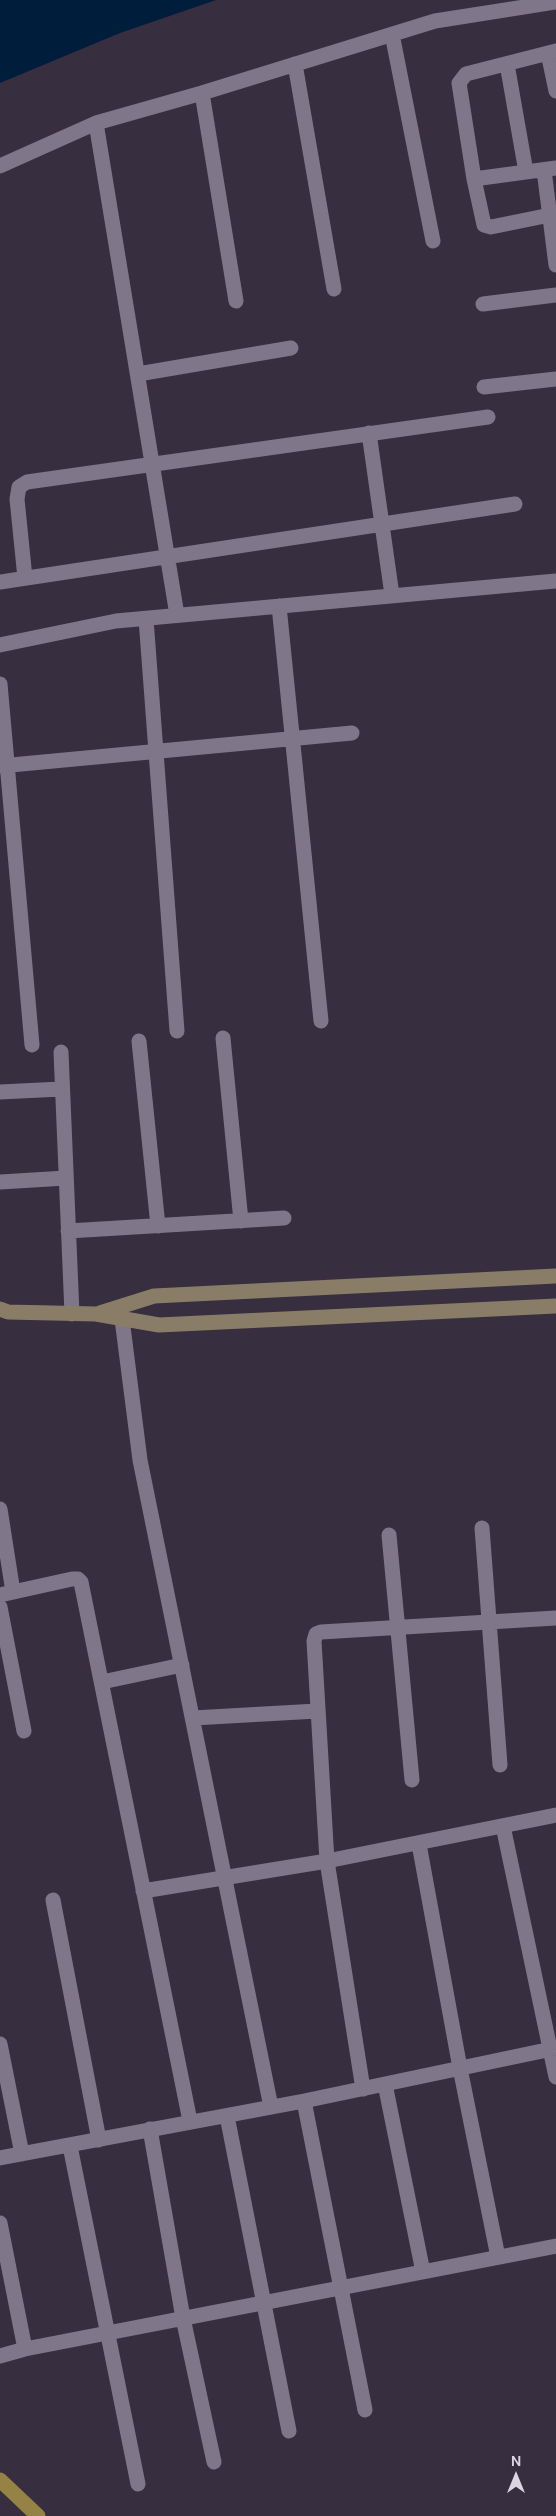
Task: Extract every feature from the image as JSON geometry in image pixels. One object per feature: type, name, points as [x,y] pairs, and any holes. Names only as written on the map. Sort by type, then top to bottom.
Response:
[{"type":"main road","points":[[0,2480],[38,2516]]},
{"type":"street","points":[[0,166],[96,123],[202,93],[435,21],[556,2]]},
{"type":"street","points":[[392,34],[433,241]]},
{"type":"street","points":[[550,215],[491,227],[484,225],[474,179],[459,83],[466,74],[552,52],[556,91]]},
{"type":"street","points":[[296,64],[334,289]]},
{"type":"street","points":[[507,64],[526,172]]},
{"type":"street","points":[[202,93],[236,301]]},
{"type":"street","points":[[96,123],[154,464],[177,616]]},
{"type":"street","points":[[474,179],[550,169],[550,215],[556,265]]},
{"type":"street","points":[[483,304],[556,295]]},
{"type":"street","points":[[138,374],[291,348]]},
{"type":"street","points":[[484,387],[556,380]]},
{"type":"street","points":[[25,578],[17,499],[19,488],[27,482],[488,417]]},
{"type":"street","points":[[369,433],[392,595]]},
{"type":"street","points":[[0,582],[515,504]]},
{"type":"street","points":[[0,645],[116,621],[556,581]]},
{"type":"street","points":[[279,606],[321,1021]]},
{"type":"street","points":[[146,618],[177,1031]]},
{"type":"street","points":[[0,684],[4,766],[32,1045]]},
{"type":"street","points":[[4,766],[352,733]]},
{"type":"street","points":[[223,1038],[241,1221]]},
{"type":"street","points":[[139,1041],[158,1226]]},
{"type":"street","points":[[61,1052],[61,1089],[72,1314]]},
{"type":"street","points":[[0,1092],[61,1089]]},
{"type":"street","points":[[0,1182],[66,1178]]},
{"type":"street","points":[[68,1231],[284,1218]]},
{"type":"street","points":[[96,1314],[154,1296],[556,1276]]},
{"type":"street","points":[[4,1310],[96,1314],[159,1325],[556,1306]]},
{"type":"street","points":[[122,1319],[140,1460],[271,2107]]},
{"type":"street","points":[[0,1509],[7,1593],[72,1579],[78,1579],[81,1582],[190,2121]]},
{"type":"street","points":[[482,1528],[500,1765]]},
{"type":"street","points":[[389,1535],[412,1780]]},
{"type":"street","points":[[0,1607],[24,1731]]},
{"type":"street","points":[[363,2088],[327,1861],[313,1648],[316,1634],[322,1632],[556,1618]]},
{"type":"street","points":[[102,1682],[182,1665]]},
{"type":"street","points":[[193,1718],[317,1710]]},
{"type":"street","points":[[143,1891],[327,1861],[556,1815]]},
{"type":"street","points":[[503,1826],[553,2049],[556,2077]]},
{"type":"street","points":[[419,1844],[460,2068],[498,2257]]},
{"type":"street","points":[[53,1900],[99,2140]]},
{"type":"street","points":[[0,2044],[22,2154]]},
{"type":"street","points":[[0,2158],[304,2101],[553,2049]]},
{"type":"street","points":[[385,2084],[423,2272]]},
{"type":"street","points":[[304,2101],[365,2410]]},
{"type":"street","points":[[227,2116],[288,2431]]},
{"type":"street","points":[[150,2129],[183,2318],[214,2462]]},
{"type":"street","points":[[70,2146],[106,2333],[138,2484]]},
{"type":"street","points":[[0,2223],[25,2349]]},
{"type":"street","points":[[0,2356],[25,2349],[556,2246]]},
{"type":"water","points":[[0,0],[216,0],[120,33],[0,83]]}]
